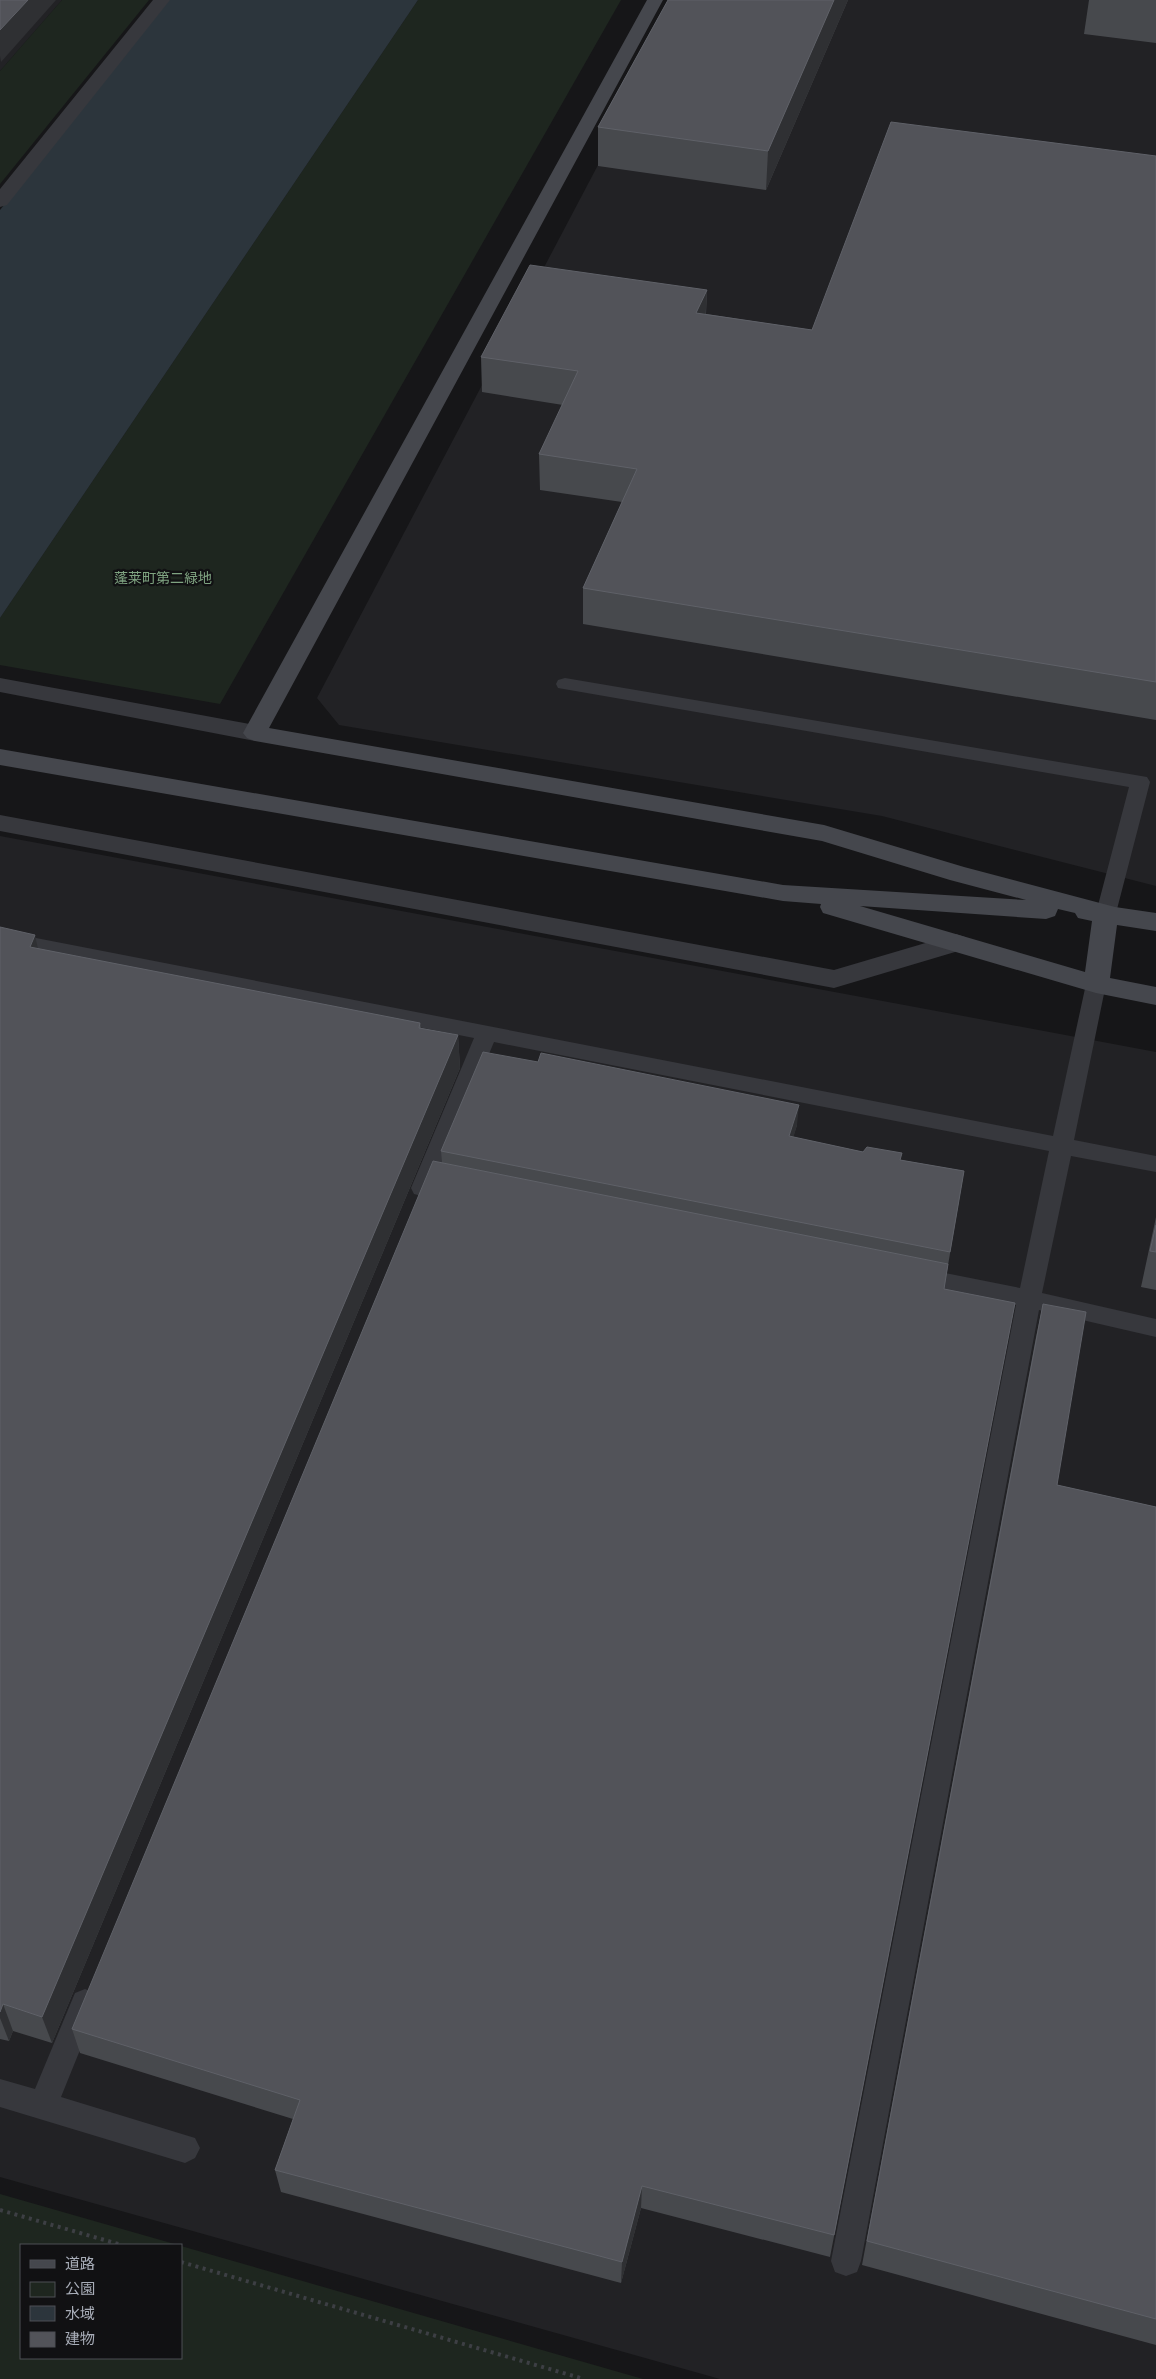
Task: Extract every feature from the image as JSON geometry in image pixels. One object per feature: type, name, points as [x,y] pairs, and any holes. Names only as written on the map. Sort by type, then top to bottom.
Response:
[{"type":"street","points":[[0,201],[162,0]]},
{"type":"street","points":[[255,733],[655,0]]},
{"type":"street","points":[[0,685],[255,733],[824,833],[959,874],[1106,913],[1156,922]]},
{"type":"street","points":[[0,757],[783,893],[1096,984],[1156,996]]},
{"type":"street","points":[[0,823],[834,979],[956,943]]},
{"type":"street","points":[[783,893],[1106,913]]},
{"type":"street","points":[[1096,984],[1106,913]]},
{"type":"lane","points":[[565,684],[1148,783],[1106,913]]},
{"type":"lane","points":[[0,938],[1156,1164]]},
{"type":"lane","points":[[846,2260],[1029,1299],[1096,984]]},
{"type":"lane","points":[[415,1206],[436,1180],[486,1033]]},
{"type":"lane","points":[[893,1272],[1029,1299],[1156,1328]]},
{"type":"lane","points":[[42,2106],[96,1977]]},
{"type":"lane","points":[[0,2093],[185,2148]]},
{"type":"path","points":[[0,2210],[119,2244]]},
{"type":"path","points":[[182,2262],[584,2379]]},
{"type":"shaded area","points":[[0,0],[62,0],[0,71]]},
{"type":"shaded area","points":[[685,0],[1156,0],[1156,886],[882,816],[339,725],[317,698]]},
{"type":"shaded area","points":[[0,836],[1156,1052],[1156,2379],[720,2379],[0,2177]]},
{"type":"green space","points":[[62,0],[149,0],[0,184],[0,71]]},
{"type":"green space","name":"蓬莱町第二緑地","points":[[418,0],[621,0],[220,704],[0,665],[0,618]]},
{"type":"green space","points":[[0,2194],[175,2244],[20,2244],[20,2359],[182,2359],[182,2246],[643,2379],[0,2379]]},
{"type":"water","points":[[169,0],[418,0],[0,618],[0,210]]},
{"type":"building","points":[[0,0],[28,0],[0,30]]},
{"type":"building","points":[[668,0],[834,0],[768,151],[598,127]]},
{"type":"building","points":[[891,122],[1156,156],[1156,682],[583,588],[637,469],[539,454],[578,371],[481,357],[530,265],[707,290],[696,313],[812,330]]},
{"type":"building","points":[[0,927],[35,935],[30,947],[420,1023],[419,1028],[458,1035],[42,2017],[3,2004],[0,2012]]},
{"type":"building","points":[[483,1052],[538,1062],[541,1053],[799,1105],[789,1136],[863,1152],[867,1147],[902,1153],[900,1160],[964,1171],[950,1252],[441,1151]]},
{"type":"building","points":[[433,1161],[948,1264],[944,1289],[1015,1303],[834,2235],[642,2186],[622,2262],[275,2170],[300,2100],[72,2029]]},
{"type":"building","points":[[1156,1225],[1156,1252],[1150,1251]]},
{"type":"building","points":[[1043,1304],[1086,1312],[1057,1485],[1156,1507],[1156,2319],[867,2241]]}]
